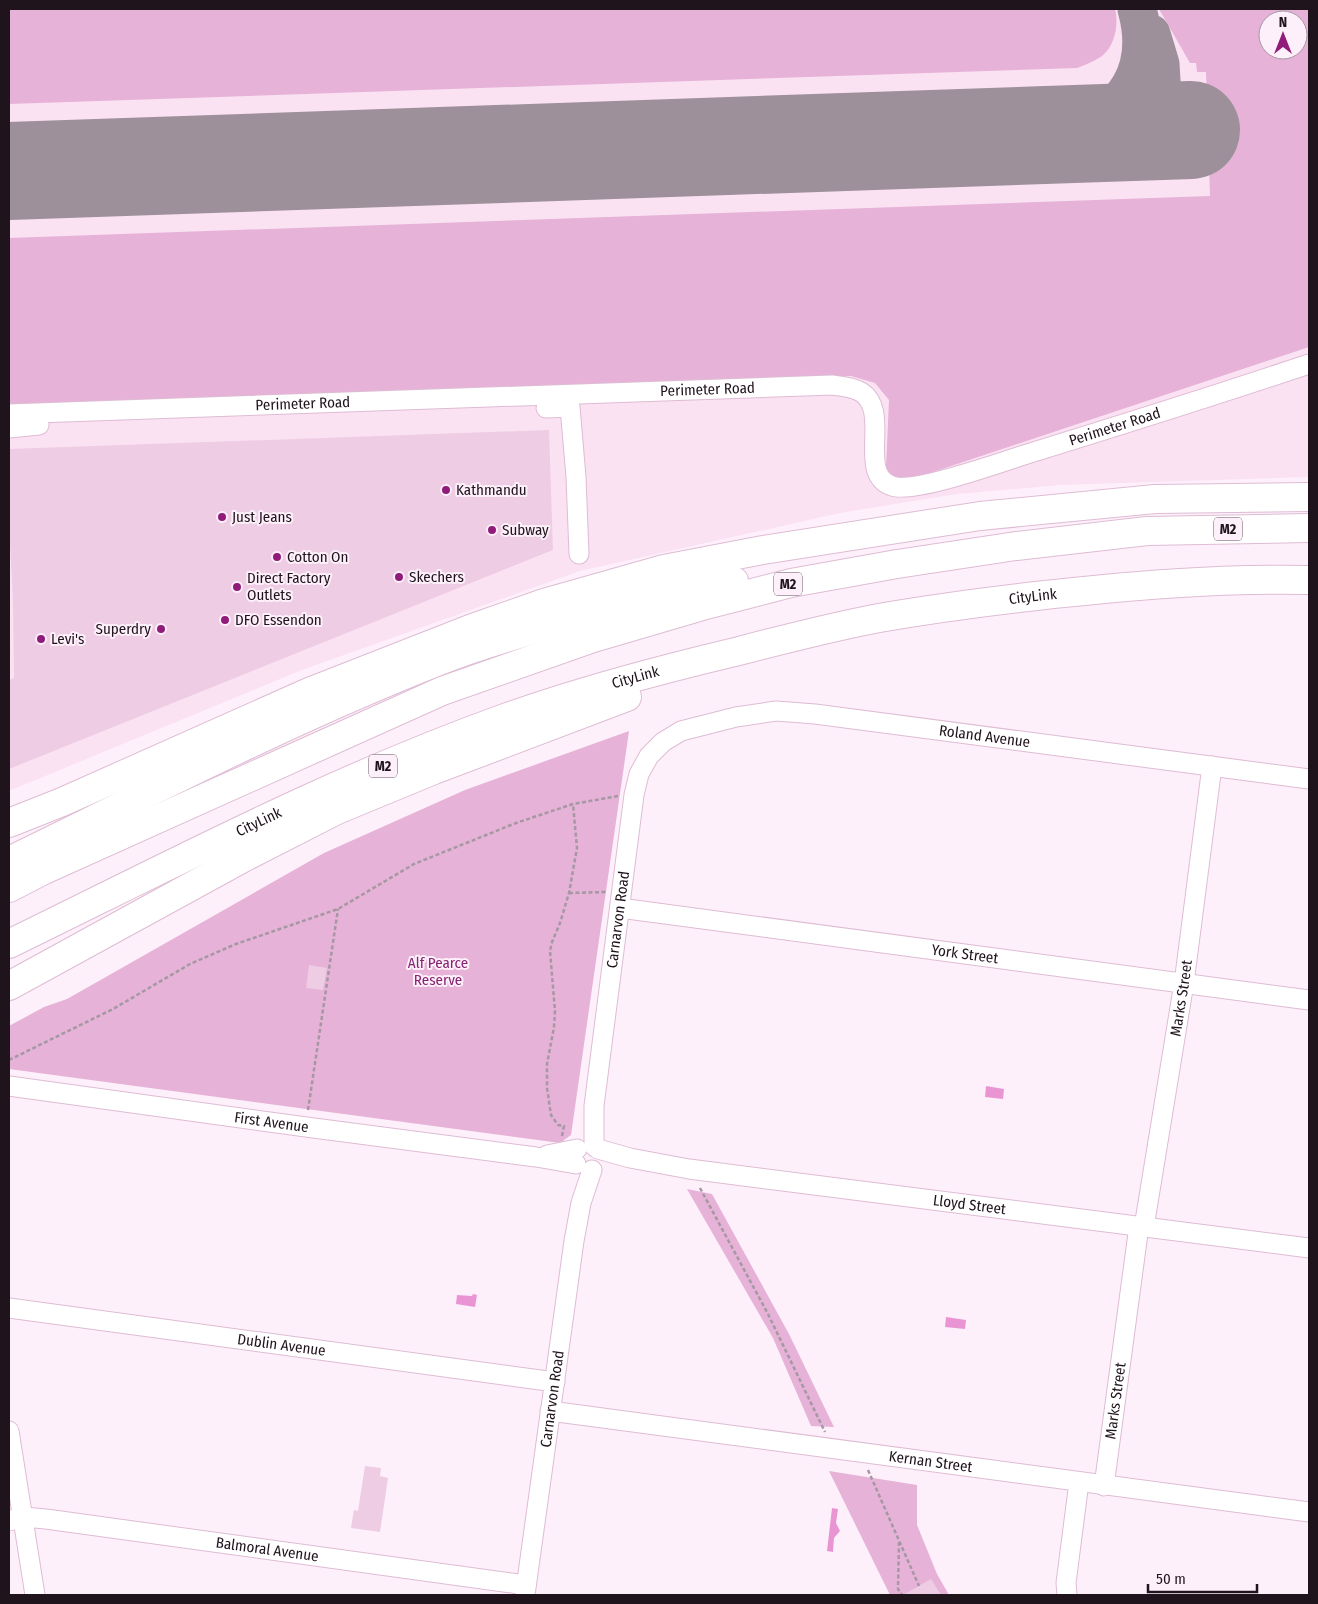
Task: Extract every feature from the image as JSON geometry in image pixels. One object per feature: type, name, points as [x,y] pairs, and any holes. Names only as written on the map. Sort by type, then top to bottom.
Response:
[{"type":"highway","points":[[9,823],[62,802],[309,692],[470,629],[544,603],[664,570],[764,550],[990,515],[1155,499],[1309,496]]},
{"type":"highway","name":"M2","points":[[9,888],[44,870],[442,691],[593,638],[702,606],[791,583],[897,564],[1016,546],[1147,531],[1309,528]]},
{"type":"highway","points":[[9,861],[216,759],[440,661],[507,638],[666,593],[713,584],[769,575],[897,564]]},
{"type":"highway","name":"CityLink","points":[[9,944],[308,798],[411,754],[503,718],[682,664],[880,618],[998,601],[1116,587],[1204,582],[1309,580]]},
{"type":"highway","points":[[9,986],[243,858],[337,810],[434,770],[778,641]]},
{"type":"highway","points":[[9,835],[62,802]]},
{"type":"street","name":"Perimeter Road","points":[[9,414],[832,385],[860,391],[868,398],[873,406],[877,474],[889,485],[899,488],[922,484],[987,466],[1309,364]]},
{"type":"street","points":[[9,428],[570,407],[576,477],[579,554]]},
{"type":"street","name":"Roland Avenue","points":[[663,742],[681,731],[698,726],[736,717],[776,711],[815,714],[1309,779]]},
{"type":"street","name":"Carnarvon Road","points":[[526,1590],[574,1241],[581,1203],[584,1156],[594,1106],[634,796],[642,768],[649,756],[663,742]]},
{"type":"street","name":"Marks Street","points":[[1104,1486],[1141,1226],[1184,983],[1212,766]]},
{"type":"street","name":"York Street","points":[[621,899],[1309,1000]]},
{"type":"street","name":"First Avenue","points":[[9,1086],[536,1157],[584,1156]]},
{"type":"street","name":"Lloyd Street","points":[[584,1156],[630,1158],[689,1169],[1309,1248]]},
{"type":"street","name":"Dublin Avenue","points":[[9,1308],[555,1382]]},
{"type":"street","name":"Kernan Street","points":[[550,1411],[1309,1512]]},
{"type":"street","points":[[9,1431],[16,1519],[35,1595]]},
{"type":"street","points":[[1067,1595],[1066,1583],[1079,1482]]},
{"type":"street","name":"Balmoral Avenue","points":[[16,1519],[46,1519],[526,1590]]},
{"type":"path","points":[[9,1060],[112,1009],[190,964],[236,944],[338,909],[414,864],[516,823],[573,804],[609,796],[634,796]]},
{"type":"path","points":[[573,804],[577,848],[570,893],[550,951],[555,1011],[547,1064],[547,1088],[551,1115],[558,1125],[564,1126],[584,1156]]},
{"type":"path","points":[[570,893],[621,899]]},
{"type":"path","points":[[306,1127],[338,909]]},
{"type":"path","points":[[689,1169],[768,1314],[833,1449]]},
{"type":"path","points":[[860,1453],[919,1586]]},
{"type":"path","points":[[899,1540],[898,1589],[902,1595]]},
{"type":"shaded area","points":[[9,9],[1309,9],[1309,477],[1061,485],[957,494],[840,513],[580,571],[302,670],[9,791],[9,421],[800,396],[9,417]]},
{"type":"shaded area","points":[[986,1086],[1004,1089],[1003,1099],[985,1097]]},
{"type":"shaded area","points":[[473,1294],[477,1295],[475,1307],[456,1304],[457,1295],[472,1296]]},
{"type":"shaded area","points":[[946,1317],[966,1320],[965,1329],[945,1327]]},
{"type":"shaded area","points":[[832,1508],[838,1509],[836,1523],[840,1531],[834,1538],[833,1552],[827,1551]]},
{"type":"green space","points":[[9,9],[1115,9],[1116,28],[1113,41],[1106,52],[1096,60],[1077,68],[9,104]]},
{"type":"green space","points":[[1159,9],[1309,9],[1309,347],[915,478],[894,478],[886,468],[889,400],[875,383],[851,376],[9,404],[9,238],[1210,196],[1206,72],[1197,72],[1196,63],[1190,63]]},
{"type":"green space","name":"Alf Pearce Reserve","points":[[629,731],[571,1135],[560,1143],[9,1069],[9,1026],[44,1007],[67,999],[324,853],[465,790]]},
{"type":"green space","points":[[687,1189],[712,1194],[789,1334],[834,1427],[811,1426],[773,1338]]},
{"type":"green space","points":[[829,1471],[917,1485],[917,1525],[937,1574],[949,1595],[890,1595]]},
{"type":"building","name":"DFO Essendon","points":[[549,430],[553,550],[9,769],[9,680],[14,678],[13,600],[9,525],[9,449]]},
{"type":"building","points":[[309,965],[327,968],[323,990],[306,988]]},
{"type":"building","points":[[365,1466],[381,1468],[380,1476],[388,1478],[380,1532],[351,1528],[354,1510],[358,1511]]},
{"type":"building","points":[[931,1579],[941,1595],[903,1595]]},
{"type":"taxiway","points":[[1069,135],[1089,125],[1106,113],[1120,100],[1130,86],[1138,70],[1141,51],[1141,31],[1137,9]]},
{"type":"taxiway","points":[[1151,34],[1160,64],[1164,131]]},
{"type":"runway","points":[[9,171],[1191,130]]},
{"type":"place","name":"Kathmandu","points":[[446,490]]},
{"type":"place","name":"Just Jeans","points":[[222,517]]},
{"type":"place","name":"Subway","points":[[492,530]]},
{"type":"place","name":"Cotton On","points":[[277,557]]},
{"type":"place","name":"Skechers","points":[[399,577]]},
{"type":"place","name":"Direct Factory Outlets","points":[[237,587]]},
{"type":"place","name":"DFO Essendon","points":[[225,620]]},
{"type":"place","name":"Superdry","points":[[161,629]]},
{"type":"place","name":"Levi's","points":[[41,639]]}]
